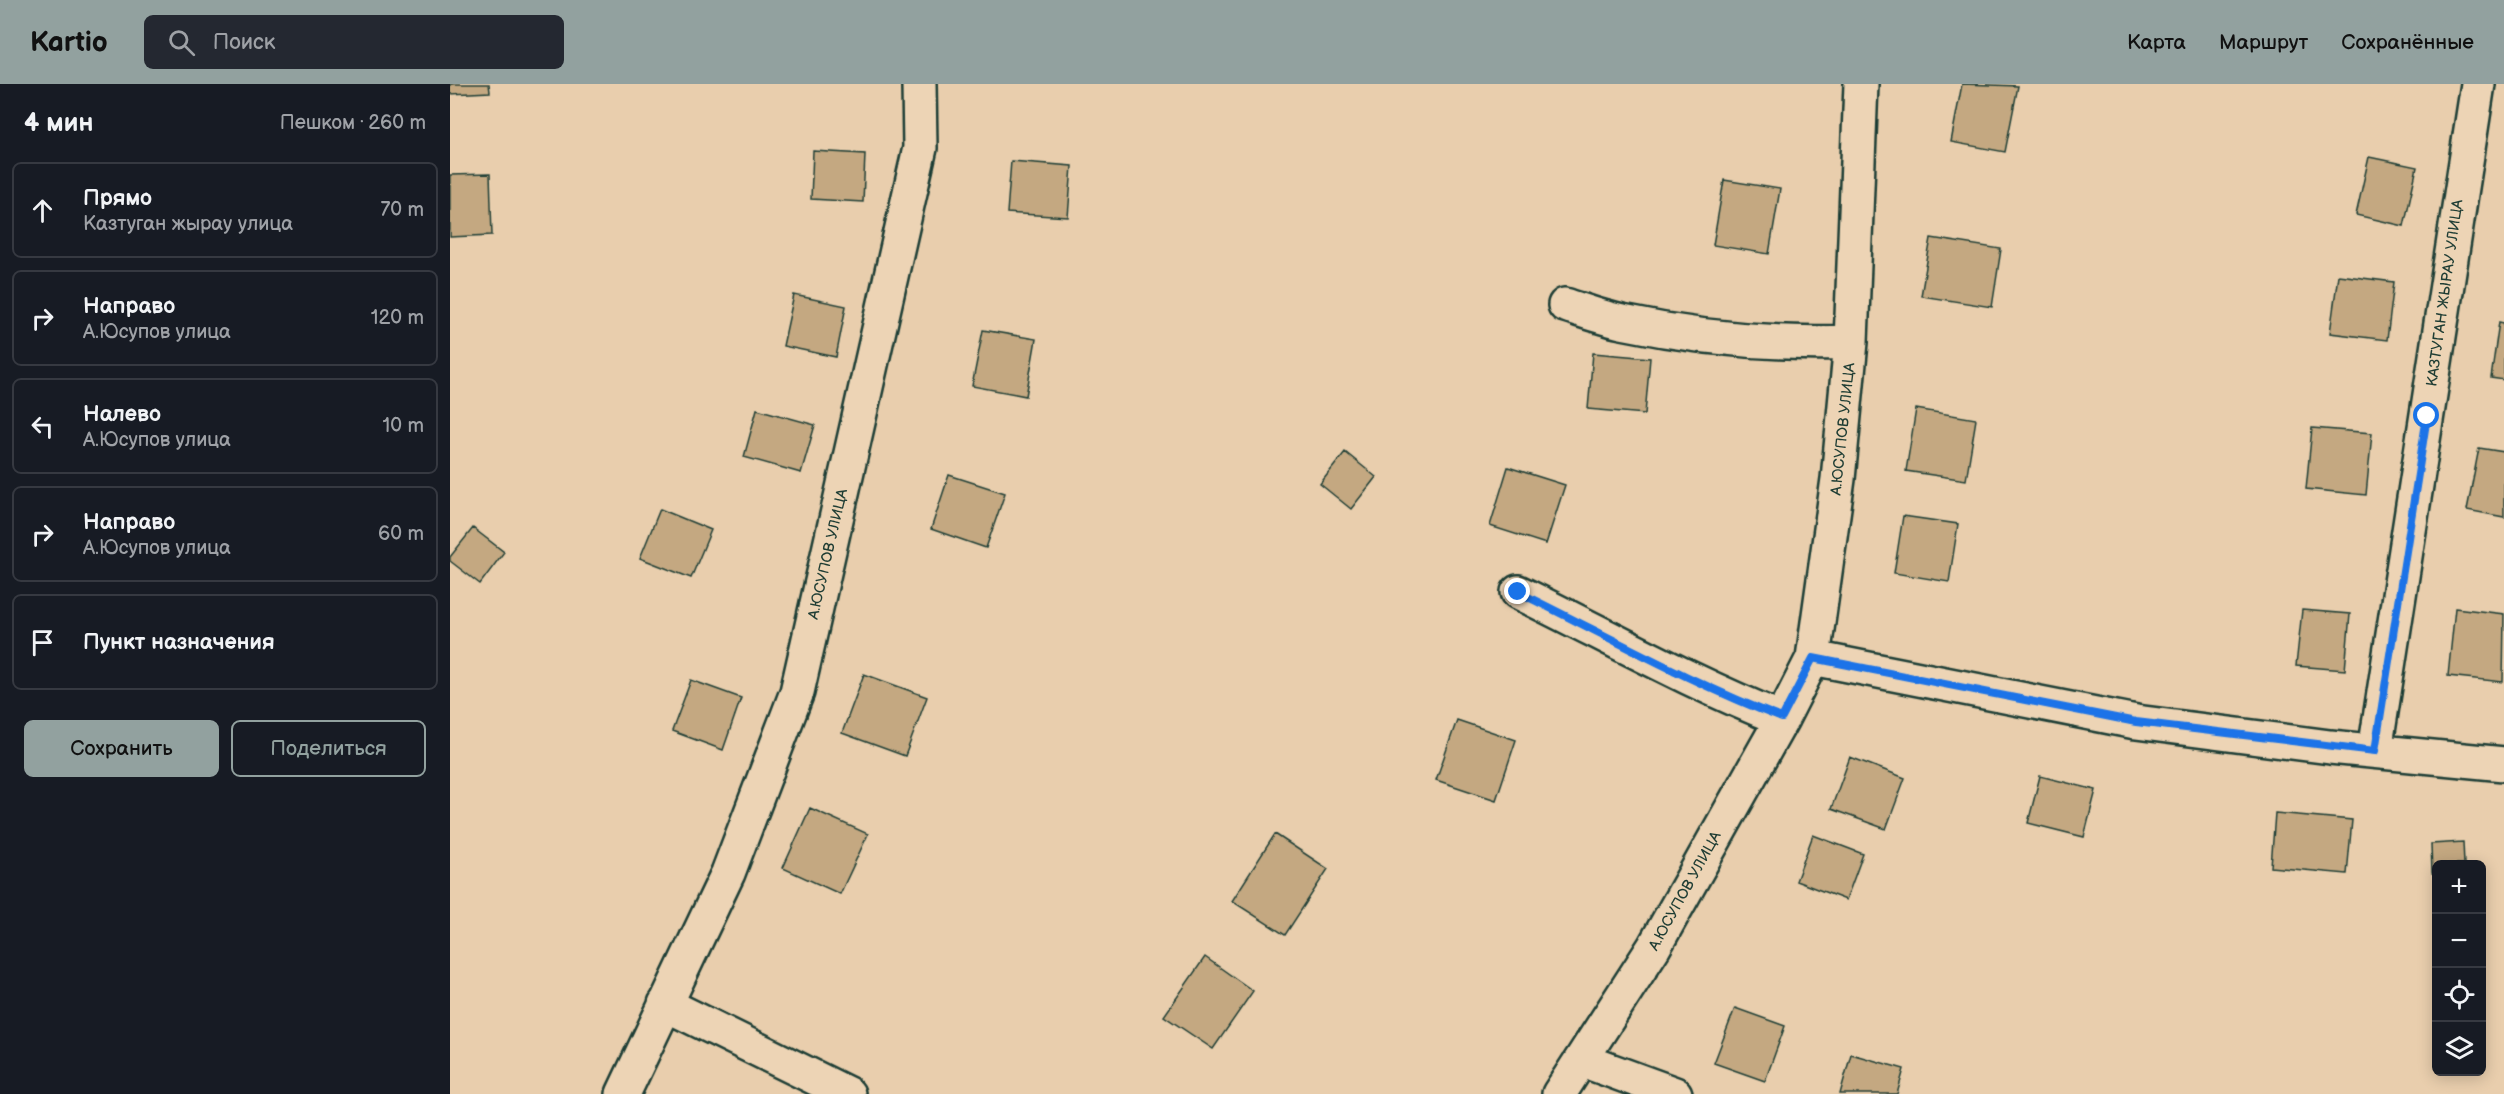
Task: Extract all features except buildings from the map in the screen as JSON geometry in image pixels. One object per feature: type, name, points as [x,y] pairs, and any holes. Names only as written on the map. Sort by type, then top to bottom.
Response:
[{"type":"street","name":"А.ЮСУПОВ УЛИЦА","points":[[623,1094],[728,873],[797,692],[920,148],[919,84]]},
{"type":"street","name":"А.ЮСУПОВ УЛИЦА","points":[[1559,1094],[1654,947],[1813,658],[1838,479],[1851,342],[1861,84]]},
{"type":"street","name":"КАЗТУГАН ЖЫРАУ УЛИЦА","points":[[2375,751],[2478,84]]},
{"type":"street","name":"А.ЮСУПОВ УЛИЦА","points":[[1564,305],[1622,322],[1736,340],[1803,344],[1851,342]]},
{"type":"street","points":[[1518,592],[1657,663],[1741,702],[1782,718]]},
{"type":"street","points":[[1813,658],[2136,722],[2504,764]]},
{"type":"street","points":[[664,1004],[848,1094]]},
{"type":"street","points":[[1582,1060],[1675,1094]]},
{"type":"route","points":[[1518,592],[1657,663],[1741,702],[1782,718],[1813,658],[2136,722],[2375,751],[2427,416]]}]
